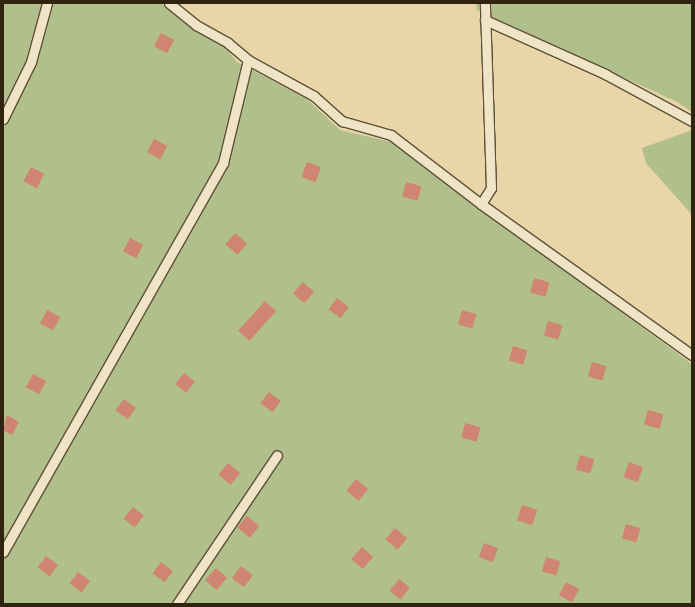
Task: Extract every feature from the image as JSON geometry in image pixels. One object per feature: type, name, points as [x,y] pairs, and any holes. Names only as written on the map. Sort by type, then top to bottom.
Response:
[{"type":"lane","points":[[3,119],[31,62],[47,3]]},
{"type":"lane","points":[[169,3],[196,25],[228,43],[248,60],[314,96],[342,121],[392,135],[481,204],[692,355]]},
{"type":"lane","points":[[481,204],[491,188],[485,3]]},
{"type":"lane","points":[[485,20],[605,74],[692,121]]},
{"type":"lane","points":[[3,552],[223,163],[248,60]]},
{"type":"lane","points":[[176,604],[277,455]]},
{"type":"green space","points":[[3,3],[162,3],[194,28],[225,47],[237,62],[307,99],[340,130],[391,142],[692,364],[692,604],[3,604]]},
{"type":"green space","points":[[476,3],[692,3],[692,112],[677,102],[477,10]]},
{"type":"green space","points":[[692,130],[692,215],[646,163],[642,148]]},
{"type":"building","points":[[161,33],[174,40],[167,53],[154,46]]},
{"type":"building","points":[[154,139],[167,146],[160,159],[147,152]]},
{"type":"building","points":[[307,162],[321,167],[316,182],[302,177]]},
{"type":"building","points":[[31,167],[44,174],[37,188],[23,181]]},
{"type":"building","points":[[406,182],[421,186],[418,201],[402,196]]},
{"type":"building","points":[[235,233],[247,243],[238,255],[225,244]]},
{"type":"building","points":[[130,238],[143,245],[136,258],[123,251]]},
{"type":"building","points":[[534,278],[549,282],[546,297],[530,292]]},
{"type":"building","points":[[303,282],[314,292],[304,303],[293,293]]},
{"type":"building","points":[[337,298],[349,307],[341,318],[329,309]]},
{"type":"building","points":[[265,301],[276,311],[249,341],[238,331]]},
{"type":"building","points":[[47,310],[60,317],[53,330],[40,323]]},
{"type":"building","points":[[462,310],[476,314],[472,329],[458,324]]},
{"type":"building","points":[[548,321],[562,325],[558,340],[544,335]]},
{"type":"building","points":[[513,346],[527,350],[523,365],[509,360]]},
{"type":"building","points":[[592,362],[606,366],[602,381],[588,376]]},
{"type":"building","points":[[184,373],[195,382],[186,393],[175,384]]},
{"type":"building","points":[[33,374],[46,381],[39,394],[26,387]]},
{"type":"building","points":[[269,392],[281,401],[273,412],[261,403]]},
{"type":"building","points":[[124,399],[136,408],[128,419],[116,410]]},
{"type":"building","points":[[648,410],[663,414],[660,429],[644,424]]},
{"type":"building","points":[[7,415],[19,422],[12,435],[3,430]]},
{"type":"building","points":[[465,423],[480,427],[477,442],[461,437]]},
{"type":"building","points":[[580,455],[594,459],[590,474],[576,469]]},
{"type":"building","points":[[629,462],[643,467],[638,482],[624,477]]},
{"type":"building","points":[[228,463],[240,473],[231,485],[218,474]]},
{"type":"building","points":[[356,479],[368,489],[359,501],[346,490]]},
{"type":"building","points":[[522,505],[537,510],[532,525],[517,520]]},
{"type":"building","points":[[133,507],[144,516],[134,527],[124,519]]},
{"type":"building","points":[[247,516],[259,526],[250,538],[237,527]]},
{"type":"building","points":[[626,524],[640,528],[636,543],[622,538]]},
{"type":"building","points":[[395,528],[407,538],[398,550],[385,539]]},
{"type":"building","points":[[484,543],[498,548],[493,562],[479,557]]},
{"type":"building","points":[[362,547],[373,557],[362,569],[351,559]]},
{"type":"building","points":[[46,556],[58,565],[50,576],[38,567]]},
{"type":"building","points":[[546,557],[560,561],[556,576],[542,571]]},
{"type":"building","points":[[161,562],[173,571],[165,582],[153,573]]},
{"type":"building","points":[[241,566],[253,575],[244,587],[232,578]]},
{"type":"building","points":[[216,568],[227,578],[216,590],[205,580]]},
{"type":"building","points":[[78,572],[90,581],[82,592],[70,583]]},
{"type":"building","points":[[399,579],[410,588],[400,599],[390,591]]},
{"type":"building","points":[[566,582],[579,589],[572,602],[559,595]]}]
